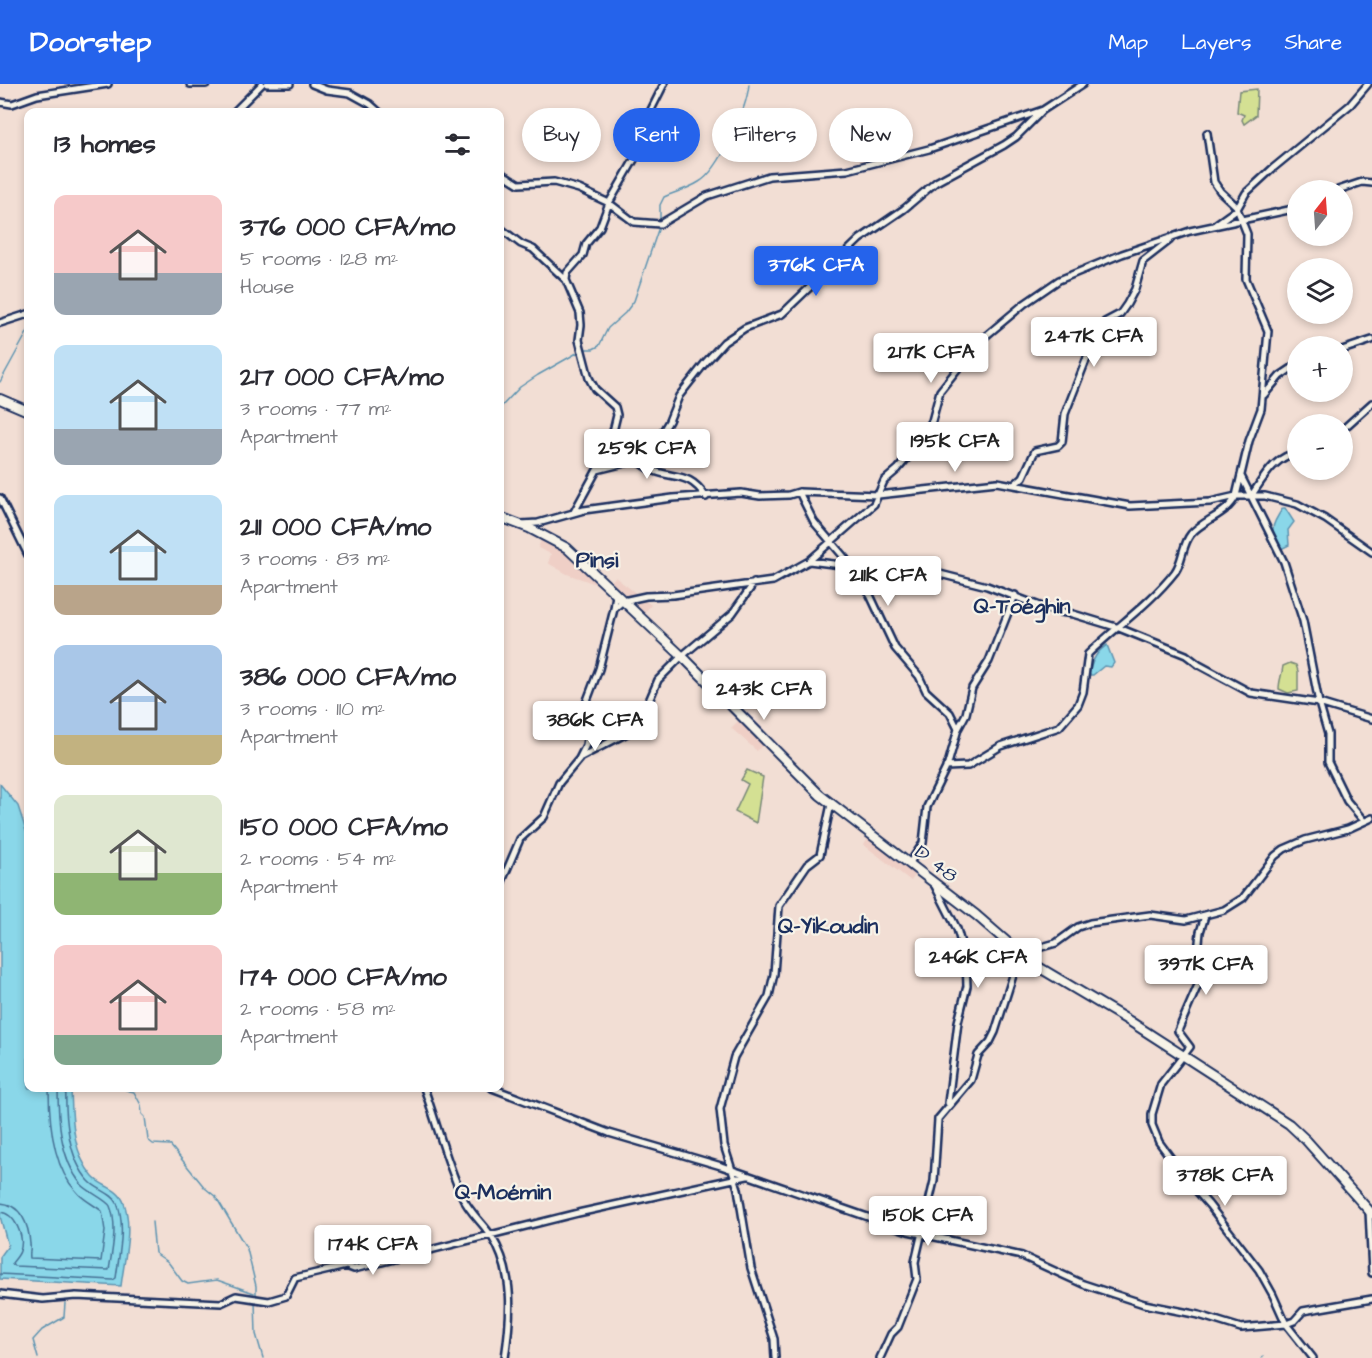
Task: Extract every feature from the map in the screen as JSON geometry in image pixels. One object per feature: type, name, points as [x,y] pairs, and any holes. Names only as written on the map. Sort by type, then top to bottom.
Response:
[{"type":"street","points":[[0,102],[12,104],[37,94],[108,84]]},
{"type":"street","points":[[190,84],[206,84]]},
{"type":"street","points":[[238,108],[262,84]]},
{"type":"street","points":[[267,84],[290,84]]},
{"type":"street","points":[[312,84],[327,90],[350,93],[374,108]]},
{"type":"street","points":[[566,280],[567,273],[583,255],[586,244],[600,227],[609,203],[642,146],[646,120],[664,84]]},
{"type":"street","points":[[1068,84],[1073,91]]},
{"type":"street","points":[[597,470],[635,459],[657,441],[669,421],[679,396],[724,342],[745,328],[782,314],[860,239],[904,209],[936,182],[1004,145],[1043,110],[1083,84]]},
{"type":"street","points":[[1215,225],[1237,208],[1246,193],[1272,169],[1350,105],[1368,84]]},
{"type":"street","points":[[504,175],[513,182],[554,182],[579,189],[609,203],[634,222],[660,224],[707,196],[769,176],[848,170],[929,149],[1043,110]]},
{"type":"street","points":[[946,767],[968,766],[1001,746],[1059,727],[1078,705],[1083,692],[1088,654],[1133,617],[1177,569],[1192,532],[1232,504],[1236,496],[1249,441],[1261,409],[1268,331],[1246,279],[1247,234],[1242,220],[1237,208],[1214,182],[1208,133]]},
{"type":"street","points":[[1353,185],[1362,182],[1372,183]]},
{"type":"street","points":[[614,609],[623,601],[778,579],[809,561],[874,504],[884,481],[898,469],[918,445],[932,421],[940,391],[963,362],[969,350],[1024,304],[1059,280],[1122,254],[1215,225],[1287,210]]},
{"type":"street","points":[[504,231],[521,244],[533,249],[566,280],[580,313],[579,340],[589,378],[595,389],[615,407],[617,423],[614,434],[573,513]]},
{"type":"street","points":[[1015,484],[1028,469],[1035,451],[1058,446],[1062,442],[1065,414],[1090,350],[1105,322],[1120,314],[1127,304],[1135,289],[1143,261],[1175,236]]},
{"type":"street","points":[[0,323],[24,315]]},
{"type":"street","points":[[1353,346],[1372,340]]},
{"type":"street","points":[[1263,396],[1287,371]]},
{"type":"street","points":[[0,399],[24,409]]},
{"type":"street","points":[[1353,420],[1372,403]]},
{"type":"street","points":[[614,434],[635,459],[650,469],[698,484],[706,497]]},
{"type":"street","points":[[1251,496],[1265,475],[1287,455]]},
{"type":"street","points":[[1241,476],[1284,562],[1290,581],[1313,662],[1319,703],[1328,734],[1328,762],[1347,801],[1364,821]]},
{"type":"street","points":[[518,524],[538,523],[573,513],[628,504],[741,493],[760,496],[789,495],[799,492],[878,495],[997,482],[1130,506],[1210,502],[1236,496],[1265,496],[1297,504],[1324,519],[1372,552]]},
{"type":"street","points":[[799,492],[814,522],[862,578],[895,648],[920,676],[926,690],[950,712],[958,729]]},
{"type":"street","points":[[0,498],[24,547]]},
{"type":"street","name":"D 48","points":[[504,519],[567,548],[682,656],[831,804],[976,915],[1024,957],[1182,1054],[1288,1124],[1306,1140],[1370,1213]]},
{"type":"street","points":[[809,561],[906,573],[936,573],[1015,595],[1053,611],[1119,627],[1186,655],[1199,665],[1251,693],[1319,703],[1372,719]]},
{"type":"street","points":[[579,759],[629,732],[649,701],[658,680],[682,656],[732,614],[754,583]]},
{"type":"street","points":[[504,877],[520,839],[544,818],[559,783],[579,759],[586,745],[588,733],[583,722],[583,711],[599,669],[616,594]]},
{"type":"street","points":[[909,864],[923,843],[927,807],[946,767],[958,729],[966,714],[972,688],[989,661],[1015,595]]},
{"type":"street","points":[[775,1358],[774,1339],[751,1268],[734,1179],[724,1145],[720,1109],[734,1057],[769,996],[774,974],[779,906],[807,865],[820,855],[831,804]]},
{"type":"street","points":[[880,1358],[891,1334],[898,1327],[917,1279],[915,1263],[934,1181],[938,1119],[971,1080],[978,1054],[990,1042],[995,1032],[1016,966],[1024,957],[1031,950],[1056,943],[1078,927],[1090,922],[1150,915],[1186,920],[1224,910],[1243,898],[1275,856],[1284,849],[1305,840],[1348,829],[1372,818]]},
{"type":"street","points":[[934,883],[957,929],[966,961],[967,986],[958,1022],[948,1105]]},
{"type":"street","points":[[1205,916],[1198,944],[1197,963],[1200,978],[1198,988],[1192,995],[1178,1030],[1189,1043],[1189,1049],[1182,1054],[1161,1084],[1152,1114],[1152,1125],[1159,1142],[1258,1270],[1273,1295],[1286,1324],[1313,1358]]},
{"type":"street","points":[[424,1092],[463,1199],[491,1236],[501,1255],[508,1279],[510,1321],[505,1358]]},
{"type":"street","points":[[504,1092],[609,1133],[750,1176],[866,1217],[921,1234],[1022,1256],[1083,1284],[1144,1304],[1199,1315],[1241,1328],[1286,1324],[1293,1322],[1303,1311],[1372,1299]]},
{"type":"street","points":[[0,1294],[44,1299],[76,1296],[221,1303],[236,1296],[269,1301],[286,1296],[295,1278],[346,1266],[354,1269],[589,1210],[750,1176]]},
{"type":"street","points":[[1370,1213],[1372,1273]]},
{"type":"shaded area","points":[[543,535],[557,541],[601,580],[596,584],[567,574],[548,563],[551,554],[538,548]]},
{"type":"shaded area","points":[[615,577],[651,605],[641,617],[607,586]]},
{"type":"shaded area","points":[[742,717],[766,741],[757,751],[731,728]]},
{"type":"shaded area","points":[[870,835],[918,871],[911,881],[864,845]]},
{"type":"green space","points":[[1257,89],[1256,115],[1244,124],[1242,120],[1244,115],[1237,112],[1239,91]]},
{"type":"green space","points":[[1290,663],[1296,665],[1298,671],[1298,691],[1288,693],[1279,689],[1279,686],[1283,666]]},
{"type":"green space","points":[[747,770],[763,777],[756,823],[735,812],[748,784],[741,780]]},
{"type":"water","points":[[1283,508],[1294,522],[1288,530],[1289,545],[1281,549],[1273,528]]},
{"type":"water","points":[[1107,645],[1114,663],[1111,667],[1104,666],[1093,675],[1089,675],[1095,658]]},
{"type":"water","points":[[0,784],[18,806],[24,825],[24,1092],[71,1092],[74,1134],[81,1157],[93,1177],[122,1198],[127,1213],[127,1244],[121,1286],[0,1279],[0,1257],[8,1246],[0,1216]]},
{"type":"waterway","points":[[660,222],[660,205],[664,197],[699,182],[724,152],[738,122],[749,84]]},
{"type":"waterway","points":[[504,404],[520,387],[538,375],[584,349],[599,346],[608,328],[625,313],[634,301],[659,227]]},
{"type":"waterway","points":[[0,382],[24,338]]},
{"type":"waterway","points":[[134,1092],[145,1117],[148,1140],[153,1144],[170,1145],[205,1188],[216,1197],[247,1249],[256,1286],[256,1296]]},
{"type":"waterway","points":[[152,1222],[155,1253],[168,1262],[182,1281],[188,1284],[217,1280],[254,1293]]},
{"type":"waterway","points":[[255,1301],[256,1334],[263,1358]]},
{"type":"waterway","points":[[38,1358],[33,1340],[42,1330],[64,1317],[65,1303]]},
{"type":"district","name":"Pinsi","points":[[597,560]]},
{"type":"district","name":"Q-Toéghin","points":[[1022,606]]},
{"type":"district","name":"Q-Yikoudin","points":[[828,926]]},
{"type":"district","name":"Q-Moémin","points":[[503,1192]]}]
